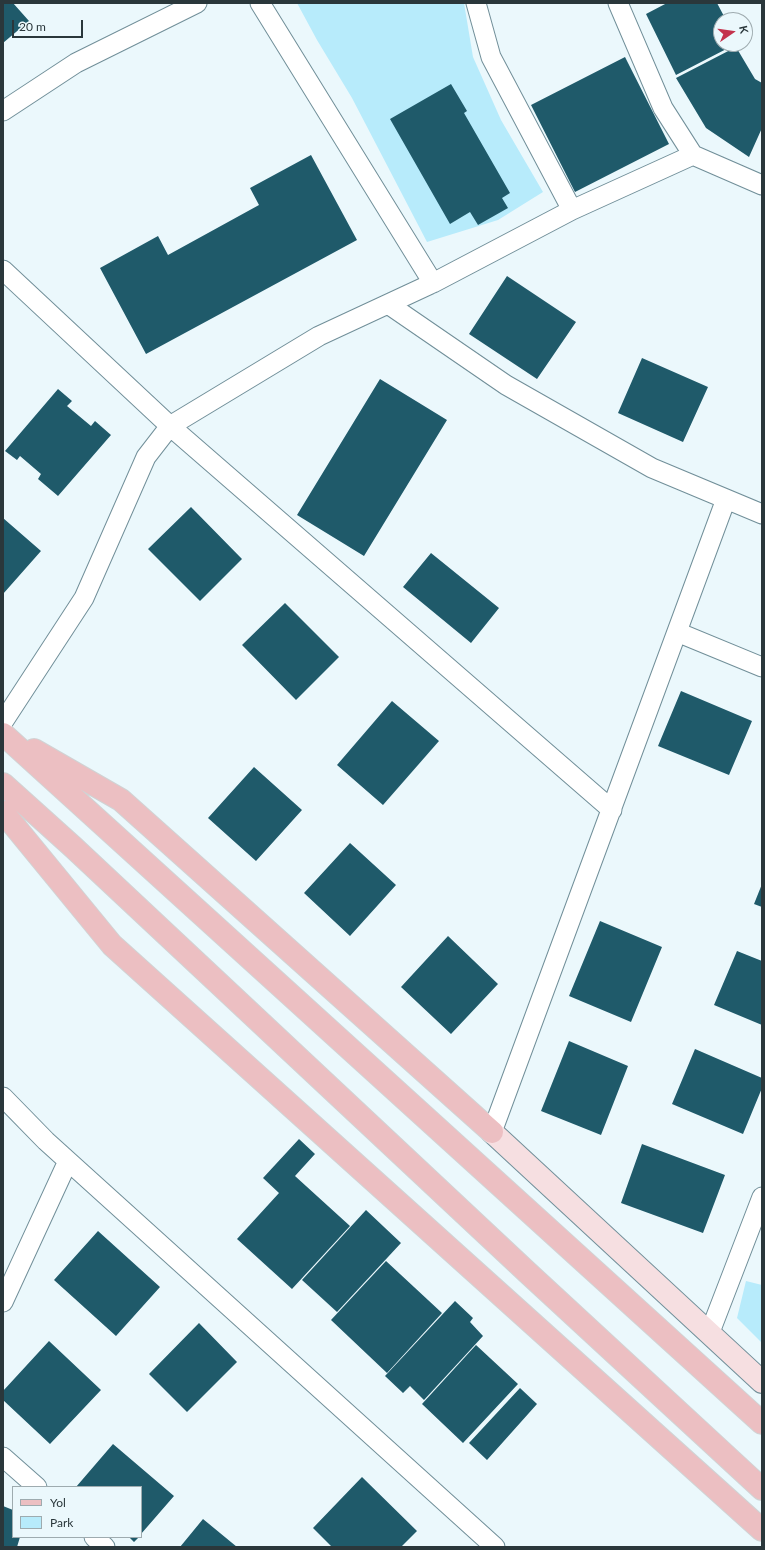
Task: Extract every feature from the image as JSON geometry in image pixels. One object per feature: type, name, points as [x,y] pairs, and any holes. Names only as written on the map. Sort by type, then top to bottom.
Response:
[{"type":"main road","points":[[3,733],[122,800],[492,1132]]},
{"type":"main road","points":[[3,733],[762,1423]]},
{"type":"main road","points":[[3,784],[79,852],[516,1262],[762,1489]]},
{"type":"main road","points":[[3,812],[112,945],[762,1530]]},
{"type":"street","points":[[3,111],[76,63],[197,3]]},
{"type":"street","points":[[260,3],[433,283]]},
{"type":"street","points":[[476,3],[491,57],[572,210]]},
{"type":"street","points":[[618,3],[663,108],[693,155],[762,185]]},
{"type":"street","points":[[3,722],[84,598],[146,457],[170,426],[318,336],[433,283],[572,210],[693,155]]},
{"type":"street","points":[[3,270],[170,426],[612,810]]},
{"type":"street","points":[[388,304],[506,385],[652,468],[762,514]]},
{"type":"street","points":[[726,499],[492,1132],[710,1332],[762,1382]]},
{"type":"street","points":[[677,632],[762,667]]},
{"type":"street","points":[[3,1097],[68,1161],[495,1547]]},
{"type":"street","points":[[3,1302],[68,1161]]},
{"type":"street","points":[[710,1332],[762,1197]]},
{"type":"street","points":[[3,1457],[36,1486]]},
{"type":"street","points":[[95,1538],[105,1547]]},
{"type":"green space","points":[[297,3],[464,3],[473,57],[501,120],[543,192],[498,220],[427,242],[352,98],[317,40]]},
{"type":"green space","points":[[746,1281],[762,1285],[762,1343],[737,1318]]},
{"type":"building","points":[[3,3],[13,3],[29,21],[3,43]]},
{"type":"building","points":[[667,3],[717,3],[722,12],[713,12],[713,52],[721,52],[676,75],[646,14]]},
{"type":"building","points":[[726,52],[739,52],[755,79],[762,83],[762,128],[749,157],[706,128],[676,78]]},
{"type":"building","points":[[625,57],[669,144],[575,192],[531,105]]},
{"type":"building","points":[[451,84],[467,111],[464,113],[510,193],[502,198],[508,208],[478,225],[470,212],[450,224],[390,119]]},
{"type":"building","points":[[311,155],[357,240],[146,354],[100,268],[158,236],[168,255],[259,205],[250,188]]},
{"type":"building","points":[[507,276],[576,322],[537,379],[469,334]]},
{"type":"building","points":[[642,358],[708,387],[683,442],[618,413]]},
{"type":"building","points":[[380,379],[447,420],[364,556],[297,515]]},
{"type":"building","points":[[58,389],[72,401],[67,406],[91,426],[95,421],[111,435],[58,496],[38,479],[41,474],[20,456],[17,460],[5,451]]},
{"type":"building","points":[[191,507],[242,559],[200,601],[148,549]]},
{"type":"building","points":[[3,518],[41,551],[3,594]]},
{"type":"building","points":[[431,553],[499,608],[471,643],[403,587]]},
{"type":"building","points":[[285,603],[339,657],[296,700],[242,645]]},
{"type":"building","points":[[681,691],[752,721],[729,775],[658,746]]},
{"type":"building","points":[[392,701],[439,741],[383,805],[337,765]]},
{"type":"building","points":[[254,767],[302,810],[256,861],[208,818]]},
{"type":"building","points":[[350,843],[396,885],[350,936],[304,893]]},
{"type":"building","points":[[762,884],[762,907],[754,904]]},
{"type":"building","points":[[600,921],[662,947],[631,1022],[569,996]]},
{"type":"building","points":[[448,936],[498,984],[451,1034],[401,987]]},
{"type":"building","points":[[737,951],[762,961],[762,1025],[714,1005]]},
{"type":"building","points":[[569,1041],[628,1066],[601,1135],[541,1111]]},
{"type":"building","points":[[695,1049],[762,1078],[762,1088],[743,1134],[672,1104]]},
{"type":"building","points":[[299,1139],[315,1154],[295,1176],[350,1226],[292,1289],[237,1239],[279,1193],[263,1178]]},
{"type":"building","points":[[642,1144],[725,1175],[703,1233],[621,1203]]},
{"type":"building","points":[[366,1210],[401,1243],[337,1312],[302,1280]]},
{"type":"building","points":[[98,1231],[160,1287],[116,1336],[54,1280]]},
{"type":"building","points":[[386,1261],[442,1313],[387,1373],[331,1320]]},
{"type":"building","points":[[455,1301],[473,1318],[470,1322],[483,1336],[424,1400],[410,1386],[403,1393],[385,1376]]},
{"type":"building","points":[[199,1323],[237,1362],[187,1412],[149,1374]]},
{"type":"building","points":[[49,1341],[101,1390],[50,1444],[3,1400],[3,1391]]},
{"type":"building","points":[[476,1345],[518,1384],[463,1443],[422,1404]]},
{"type":"building","points":[[520,1388],[537,1404],[487,1460],[469,1443]]},
{"type":"building","points":[[113,1444],[174,1496],[142,1533],[142,1486],[77,1486]]},
{"type":"building","points":[[362,1477],[417,1531],[401,1547],[332,1547],[313,1528]]},
{"type":"building","points":[[3,1506],[12,1510],[12,1538],[20,1538],[17,1547],[3,1547]]},
{"type":"building","points":[[203,1519],[237,1547],[180,1547]]},
{"type":"building","points":[[130,1538],[138,1538],[134,1542]]}]
